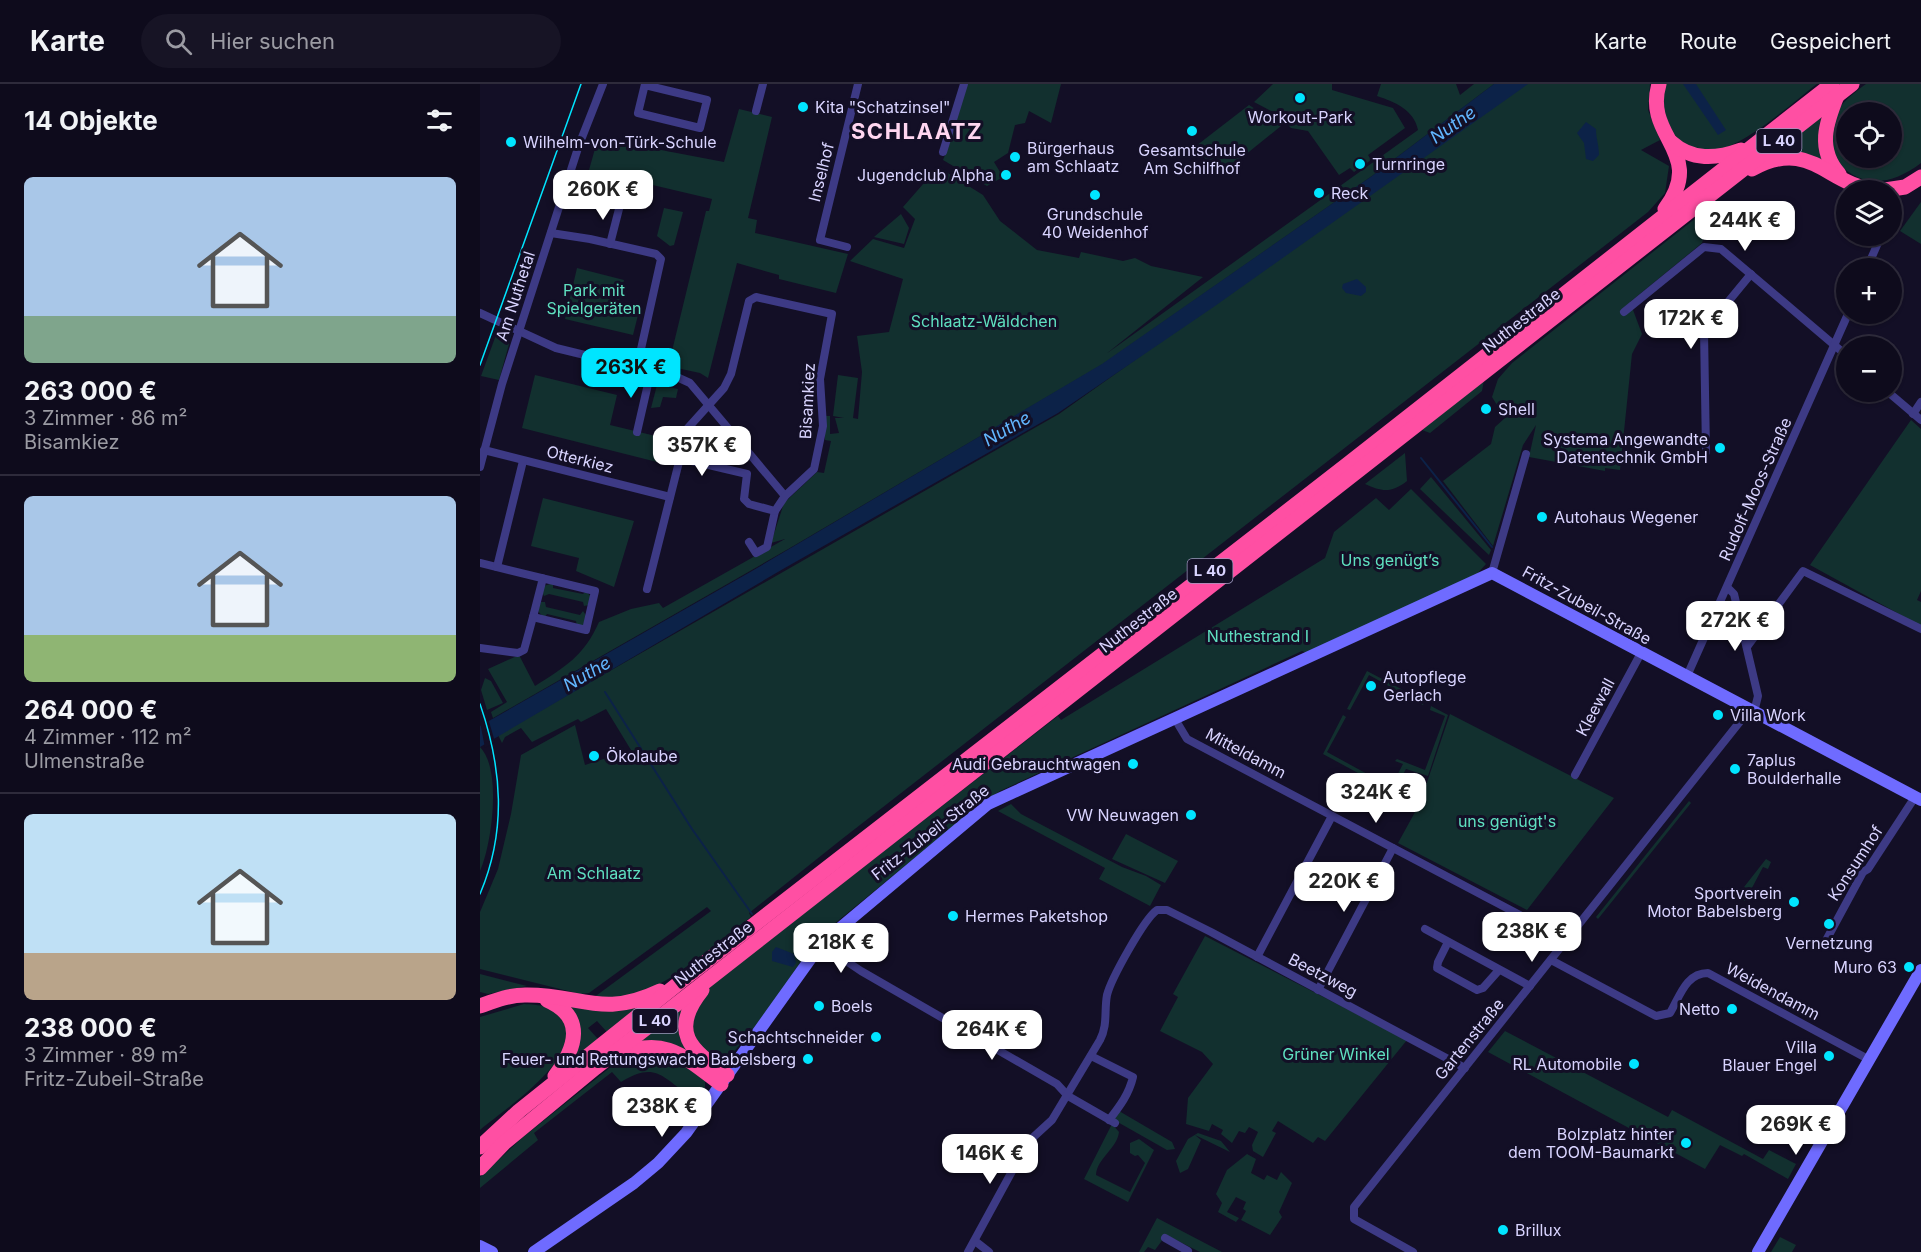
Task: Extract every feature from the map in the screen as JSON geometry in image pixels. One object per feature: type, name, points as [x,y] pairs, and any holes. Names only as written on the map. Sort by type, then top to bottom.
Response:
[{"type":"highway","points":[[1654,224],[1672,199],[1679,179],[1678,159],[1656,112],[1659,84]]},
{"type":"highway","name":"Nuthestraße","points":[[480,1147],[542,1093],[684,980],[1754,145],[1834,90],[1852,84]]},
{"type":"highway","points":[[1834,90],[1824,140],[1829,159],[1845,180]]},
{"type":"highway","name":"Nuthestraße","points":[[480,1168],[513,1136],[595,1068],[1721,186],[1834,90]]},
{"type":"highway","points":[[1669,140],[1688,153],[1708,158],[1728,155],[1754,145]]},
{"type":"highway","points":[[1721,186],[1765,162],[1782,158],[1808,160],[1845,180]]},
{"type":"highway","points":[[1902,188],[1921,177]]},
{"type":"highway","points":[[715,974],[693,1001],[686,1025],[690,1042],[699,1057],[724,1080]]},
{"type":"highway","points":[[480,1006],[523,994],[552,996],[597,1006],[626,1004],[643,999],[684,980]]},
{"type":"highway","points":[[480,1011],[507,1001],[537,999],[556,1004],[569,1016],[574,1036],[571,1049],[567,1059],[542,1093]]},
{"type":"highway","points":[[595,1068],[634,1048],[661,1047],[724,1080]]},
{"type":"street","name":"Am Nuthetal","points":[[480,467],[519,331],[579,145],[603,84]]},
{"type":"street","points":[[756,111],[762,84]]},
{"type":"street","name":"Inselhof","points":[[847,247],[820,240],[858,84]]},
{"type":"street","points":[[943,152],[964,84]]},
{"type":"street","points":[[645,85],[707,100],[700,128],[638,112],[645,85]]},
{"type":"street","points":[[610,244],[620,205]]},
{"type":"street","points":[[551,233],[656,254],[661,259],[637,368]]},
{"type":"street","points":[[1624,312],[1704,247],[1721,249],[1835,345]]},
{"type":"street","points":[[1706,452],[1704,331],[1751,274]]},
{"type":"street","name":"Bisamkiez","points":[[709,404],[724,388],[731,374],[752,298],[832,314],[820,379],[823,426],[814,469],[785,496],[775,511],[767,547],[756,553],[749,542]]},
{"type":"street","points":[[480,313],[556,348],[690,383],[785,496]]},
{"type":"street","name":"Rudolf-Moos-Straße","points":[[1687,676],[1844,324]]},
{"type":"street","points":[[637,432],[651,371]]},
{"type":"street","points":[[1899,402],[1921,420]]},
{"type":"street","points":[[1913,414],[1921,402]]},
{"type":"street","points":[[647,588],[687,429],[709,404]]},
{"type":"street","name":"Otterkiez","points":[[484,450],[670,497]]},
{"type":"street","points":[[1492,573],[1526,454]]},
{"type":"street","points":[[752,456],[744,491],[746,501],[775,511]]},
{"type":"street","points":[[680,458],[747,474]]},
{"type":"street","points":[[497,567],[523,461]]},
{"type":"street","points":[[480,563],[595,591],[586,630],[533,618]]},
{"type":"street","points":[[1747,647],[1803,571],[1921,629]]},
{"type":"street","name":"Fritz-Zubeil-Straße","points":[[534,1252],[616,1196],[658,1163],[686,1133],[821,944],[988,804],[1492,573],[1918,798]]},
{"type":"street","points":[[480,648],[518,653],[524,650],[543,578]]},
{"type":"street","points":[[1728,588],[1734,594],[1758,696],[1752,711]]},
{"type":"street","name":"Kleewall","points":[[1575,775],[1641,653]]},
{"type":"street","name":"Gartenstraße","points":[[1413,1252],[1354,1219],[1353,1211],[1357,1203],[1752,711]]},
{"type":"street","name":"Mitteldamm","points":[[1175,718],[1186,739],[1566,940]]},
{"type":"street","name":"Konsumhof","points":[[1823,946],[1863,872],[1868,869],[1918,798]]},
{"type":"street","points":[[1257,957],[1332,816]]},
{"type":"street","points":[[1318,990],[1393,848]]},
{"type":"street","name":"Beetzweg","points":[[1091,1056],[1105,1027],[1106,998],[1114,977],[1152,913],[1160,909],[1167,910],[1465,1068]]},
{"type":"street","points":[[1425,929],[1530,986]]},
{"type":"street","points":[[1448,942],[1437,968],[1473,990],[1483,988],[1500,970]]},
{"type":"street","points":[[821,944],[852,965],[1057,1084],[1068,1096],[1112,1122],[1131,1088],[1132,1077],[1091,1056],[1068,1096],[1052,1120],[1028,1142],[968,1252]]},
{"type":"street","name":"Weidendamm","points":[[1551,960],[1656,1016],[1670,1013],[1690,978],[1698,973],[1708,973],[1868,1059]]},
{"type":"street","points":[[1758,1252],[1921,970]]},
{"type":"street","points":[[1165,1238],[1175,1249],[1188,1251]]},
{"type":"street","points":[[975,1241],[989,1252]]},
{"type":"street","points":[[480,1246],[492,1252]]},
{"type":"green space","points":[[965,84],[1061,84],[1051,123],[1029,111],[1025,123],[1015,125],[1008,153],[994,162],[1003,177],[987,186],[943,160]]},
{"type":"green space","points":[[1273,84],[1332,84],[1332,90],[1393,108],[1405,128],[1368,155],[1371,160],[1354,172],[1350,168],[1339,175],[1308,131],[1291,128],[1277,114],[1254,102]]},
{"type":"green space","name":"Schlaatz-Wäldchen","points":[[1381,84],[1456,84],[1460,95],[1474,84],[1494,84],[1372,176],[1103,364],[790,548],[493,718],[491,712],[507,702],[488,669],[519,655],[535,686],[573,660],[587,644],[599,622],[631,609],[659,603],[663,608],[785,539],[771,543],[784,503],[817,472],[824,473],[831,441],[825,440],[825,416],[830,416],[830,434],[839,433],[835,418],[844,418],[833,416],[838,375],[858,378],[853,418],[858,419],[862,372],[857,336],[889,332],[903,279],[850,261],[873,239],[904,248],[915,219],[903,207],[938,167],[983,195],[1000,221],[1037,250],[1079,258],[1081,252],[1123,261],[1135,258],[1151,266],[1203,277],[1106,354],[1418,130],[1408,112],[1397,104],[1377,96]]},
{"type":"green space","name":"Am Schlaatz","points":[[1523,84],[1650,84],[1648,110],[1660,140],[1641,150],[1669,166],[1665,193],[1648,212],[842,839],[749,913],[751,917],[674,976],[621,999],[480,1003],[480,998],[490,997],[593,998],[711,911],[707,907],[589,993],[580,994],[480,969],[480,912],[498,869],[511,814],[521,755],[575,725],[585,765],[631,750],[606,709],[581,722],[578,719],[532,742],[521,728],[505,737],[502,743],[498,735],[1059,414]]},
{"type":"green space","points":[[1664,84],[1817,84],[1749,136],[1719,150],[1707,151],[1690,146],[1670,131],[1663,112]]},
{"type":"green space","points":[[1866,84],[1921,84],[1921,163],[1897,177],[1885,180],[1868,180],[1851,174],[1844,168],[1902,168],[1902,102],[1844,102]]},
{"type":"green space","points":[[1249,105],[1281,126],[1224,172],[1192,149]]},
{"type":"green space","points":[[739,109],[772,117],[748,218],[757,220],[755,233],[848,254],[836,293],[779,279],[779,275],[737,263],[708,378],[700,373],[658,364],[661,353],[671,355],[706,211],[709,211],[712,199],[589,170],[598,138],[724,162]]},
{"type":"green space","points":[[1821,116],[1833,169],[1777,151]]},
{"type":"green space","points":[[1836,116],[1836,160],[1831,154]]},
{"type":"green space","points":[[1921,202],[1921,244],[1902,232],[1902,228]]},
{"type":"green space","points":[[664,208],[683,212],[674,245],[670,246],[657,236]]},
{"type":"green space","points":[[901,214],[909,228],[904,244],[874,237]]},
{"type":"green space","points":[[1701,214],[1707,227],[1702,243],[1630,302],[1642,334],[1632,354],[1620,470],[1605,468],[1605,471],[1529,457],[1536,425],[1523,445],[1493,546],[1443,481],[1491,444],[1495,427],[1505,418],[1492,397],[1498,379],[1512,363]]},
{"type":"green space","name":"Park mit Spielgeräten","points":[[577,268],[624,280],[617,310],[638,315],[633,335],[565,319]]},
{"type":"green space","points":[[496,335],[508,340],[509,344],[499,380],[481,376]]},
{"type":"green space","points":[[535,375],[617,395],[610,425],[664,438],[657,462],[522,428]]},
{"type":"green space","points":[[1484,380],[1482,391],[1430,433],[1422,430]]},
{"type":"green space","points":[[657,385],[678,389],[676,398],[663,397],[660,407],[651,408]]},
{"type":"green space","points":[[1911,420],[1921,429],[1921,591],[1917,600],[1921,602],[1921,626],[1810,565]]},
{"type":"green space","points":[[1405,453],[1407,481],[1396,488],[1387,490],[1365,484]]},
{"type":"green space","points":[[1431,477],[1491,550],[1489,555],[1420,489]]},
{"type":"green space","points":[[1411,489],[1486,564],[1477,574],[1307,653],[1302,651],[1000,791],[978,806],[817,938],[767,1011],[729,1058],[722,1062],[714,1061],[691,1037],[691,1016],[709,987],[1058,716],[1061,720],[1325,558],[1334,532],[1376,498],[1389,510]]},
{"type":"green space","points":[[543,498],[634,521],[614,587],[576,571],[579,558],[531,546]]},
{"type":"green space","points":[[553,583],[553,588],[583,594],[586,591],[591,597],[589,605],[584,606],[583,602],[549,594],[544,596],[542,592],[544,586]]},
{"type":"green space","points":[[541,602],[545,602],[546,607],[580,615],[583,611],[587,617],[584,625],[577,626],[576,621],[547,614],[544,618],[538,611]]},
{"type":"green space","points":[[1367,671],[1424,701],[1423,705],[1369,675],[1350,710],[1347,709]]},
{"type":"green space","points":[[485,678],[491,681],[503,703],[487,710],[481,690]]},
{"type":"green space","points":[[1431,706],[1448,715],[1428,776],[1406,769],[1393,792],[1323,754],[1343,715],[1346,717],[1327,752],[1391,787],[1403,764],[1395,761],[1397,759],[1425,770],[1445,716],[1430,710]]},
{"type":"green space","name":"uns genügt's","points":[[1450,714],[1614,798],[1527,910],[1398,843],[1420,803]]},
{"type":"green space","points":[[480,747],[487,758],[491,772],[493,807],[488,843],[480,871]]},
{"type":"green space","points":[[1689,801],[1691,803],[1598,919],[1596,917]]},
{"type":"green space","points":[[1011,804],[1021,814],[1161,885],[1150,906],[1099,879],[1105,868],[998,811]]},
{"type":"green space","points":[[1126,834],[1178,861],[1165,883],[1112,859]]},
{"type":"green space","points":[[1766,859],[1771,862],[1768,869],[1763,867],[1745,901],[1737,896]]},
{"type":"green space","name":"Grüner Winkel","points":[[1205,936],[1407,1040],[1325,1141],[1318,1137],[1313,1143],[1278,1121],[1272,1131],[1276,1133],[1263,1157],[1253,1151],[1252,1145],[1258,1132],[1249,1127],[1245,1133],[1239,1131],[1232,1143],[1221,1134],[1223,1130],[1212,1124],[1209,1131],[1186,1124],[1188,1098],[1213,1064],[1202,1052],[1160,1031],[1178,997],[1173,994]]},
{"type":"green space","points":[[480,974],[527,986],[488,994],[480,992]]},
{"type":"green space","points":[[524,1004],[543,1006],[559,1014],[566,1025],[567,1039],[551,1069],[480,1130],[480,1017]]},
{"type":"green space","points":[[644,1004],[607,1032],[597,1021],[588,1028],[598,1039],[570,1062],[570,1006]]},
{"type":"green space","points":[[687,1004],[693,1057],[635,1044]]},
{"type":"green space","points":[[1505,1031],[1668,1117],[1672,1110],[1763,1159],[1769,1150],[1796,1164],[1788,1179],[1744,1154],[1742,1156],[1720,1145],[1705,1169],[1488,1052]]},
{"type":"green space","points":[[667,1053],[705,1081],[705,1092],[681,1120],[677,1116],[688,1102],[688,1095],[664,1077],[650,1072],[632,1076],[621,1082],[612,1072],[534,1133],[538,1140],[480,1188],[480,1177],[522,1138],[622,1058]]},
{"type":"green space","points":[[1119,1111],[1172,1142],[1175,1149],[1167,1150],[1114,1120]]},
{"type":"green space","points":[[1112,1124],[1119,1132],[1115,1144],[1100,1164],[1096,1175],[1130,1192],[1145,1163],[1138,1155],[1130,1153],[1130,1143],[1139,1139],[1154,1150],[1128,1202],[1084,1179]]},
{"type":"green space","points":[[1198,1133],[1221,1141],[1230,1152],[1195,1135],[1201,1140],[1188,1169],[1180,1173],[1176,1161],[1188,1139]]},
{"type":"green space","points":[[1247,1154],[1256,1159],[1251,1173],[1264,1180],[1267,1175],[1277,1180],[1281,1172],[1292,1183],[1279,1212],[1282,1217],[1270,1235],[1241,1220],[1246,1211],[1243,1209],[1246,1202],[1236,1197],[1227,1212],[1239,1218],[1236,1222],[1218,1212],[1222,1203],[1216,1194],[1227,1170]]},
{"type":"green space","points":[[1157,1218],[1222,1252],[1200,1252],[1166,1235],[1155,1250],[1148,1247],[1144,1252],[1139,1252]]},
{"type":"green space","points":[[1780,1237],[1796,1245],[1792,1252],[1771,1252]]},
{"type":"water","name":"Nuthe","points":[[1494,84],[1528,84],[1215,306],[1058,413],[783,569],[480,747],[480,726],[752,571],[1102,364],[1372,176]]},
{"type":"water","points":[[1683,84],[1696,84],[1726,130],[1718,135]]},
{"type":"water","points":[[1586,122],[1596,129],[1599,155],[1593,161],[1586,159],[1584,143],[1577,133]]},
{"type":"water","points":[[1357,279],[1366,287],[1366,292],[1361,296],[1346,293],[1342,288],[1343,284]]},
{"type":"water","points":[[776,947],[794,954],[796,963],[793,967],[772,961],[772,952]]},
{"type":"pier","points":[[488,718],[495,742],[485,748],[480,722]]},
{"type":"waterway","points":[[1421,458],[1492,547]]},
{"type":"waterway","points":[[605,692],[692,829],[752,914]]},
{"type":"tram line","points":[[480,365],[581,84]]},
{"type":"tram line","points":[[480,704],[493,752],[498,799],[498,823],[494,846],[489,870],[480,894]]},
{"type":"place","name":"Workout-Park","points":[[1300,98]]},
{"type":"place","name":"Kita \"Schatzinsel\"","points":[[803,107]]},
{"type":"place","name":"Gesamtschule Am Schilfhof","points":[[1192,131]]},
{"type":"place","name":"Wilhelm-von-Türk-Schule","points":[[511,142]]},
{"type":"place","name":"Bürgerhaus am Schlaatz","points":[[1015,157]]},
{"type":"place","name":"Turnringe","points":[[1360,164]]},
{"type":"place","name":"Jugendclub Alpha","points":[[1006,175]]},
{"type":"place","name":"Reck","points":[[1319,193]]},
{"type":"place","name":"Grundschule 40 Weidenhof","points":[[1095,195]]},
{"type":"place","name":"Shell","points":[[1486,409]]},
{"type":"place","name":"Systema Angewandte Datentechnik GmbH","points":[[1720,448]]},
{"type":"place","name":"Autohaus Wegener","points":[[1542,517]]},
{"type":"place","name":"Autopflege Gerlach","points":[[1371,686]]},
{"type":"place","name":"Villa Work","points":[[1718,715]]},
{"type":"place","name":"Ökolaube","points":[[594,756]]},
{"type":"place","name":"Audi Gebrauchtwagen","points":[[1133,764]]},
{"type":"place","name":"7aplus Boulderhalle","points":[[1735,769]]},
{"type":"place","name":"VW Neuwagen","points":[[1191,815]]},
{"type":"place","name":"Sportverein Motor Babelsberg","points":[[1794,902]]},
{"type":"place","name":"Hermes Paketshop","points":[[953,916]]},
{"type":"place","name":"Vernetzung","points":[[1829,924]]},
{"type":"place","name":"Muro 63","points":[[1909,967]]},
{"type":"place","name":"Boels","points":[[819,1006]]},
{"type":"place","name":"Netto","points":[[1732,1009]]},
{"type":"place","name":"Schachtschneider","points":[[876,1037]]},
{"type":"place","name":"Villa Blauer Engel","points":[[1829,1056]]},
{"type":"place","name":"Feuer- und Rettungswache Babelsberg","points":[[808,1059]]},
{"type":"place","name":"RL Automobile","points":[[1634,1064]]},
{"type":"place","name":"Bolzplatz hinter dem TOOM-Baumarkt","points":[[1686,1143]]},
{"type":"place","name":"Brillux","points":[[1503,1230]]},
{"type":"district","name":"SCHLAATZ","points":[[917,131]]},
{"type":"park label","name":"Uns genügt’s","points":[[1390,560]]},
{"type":"park label","name":"Nuthestrand I","points":[[1258,636]]}]
